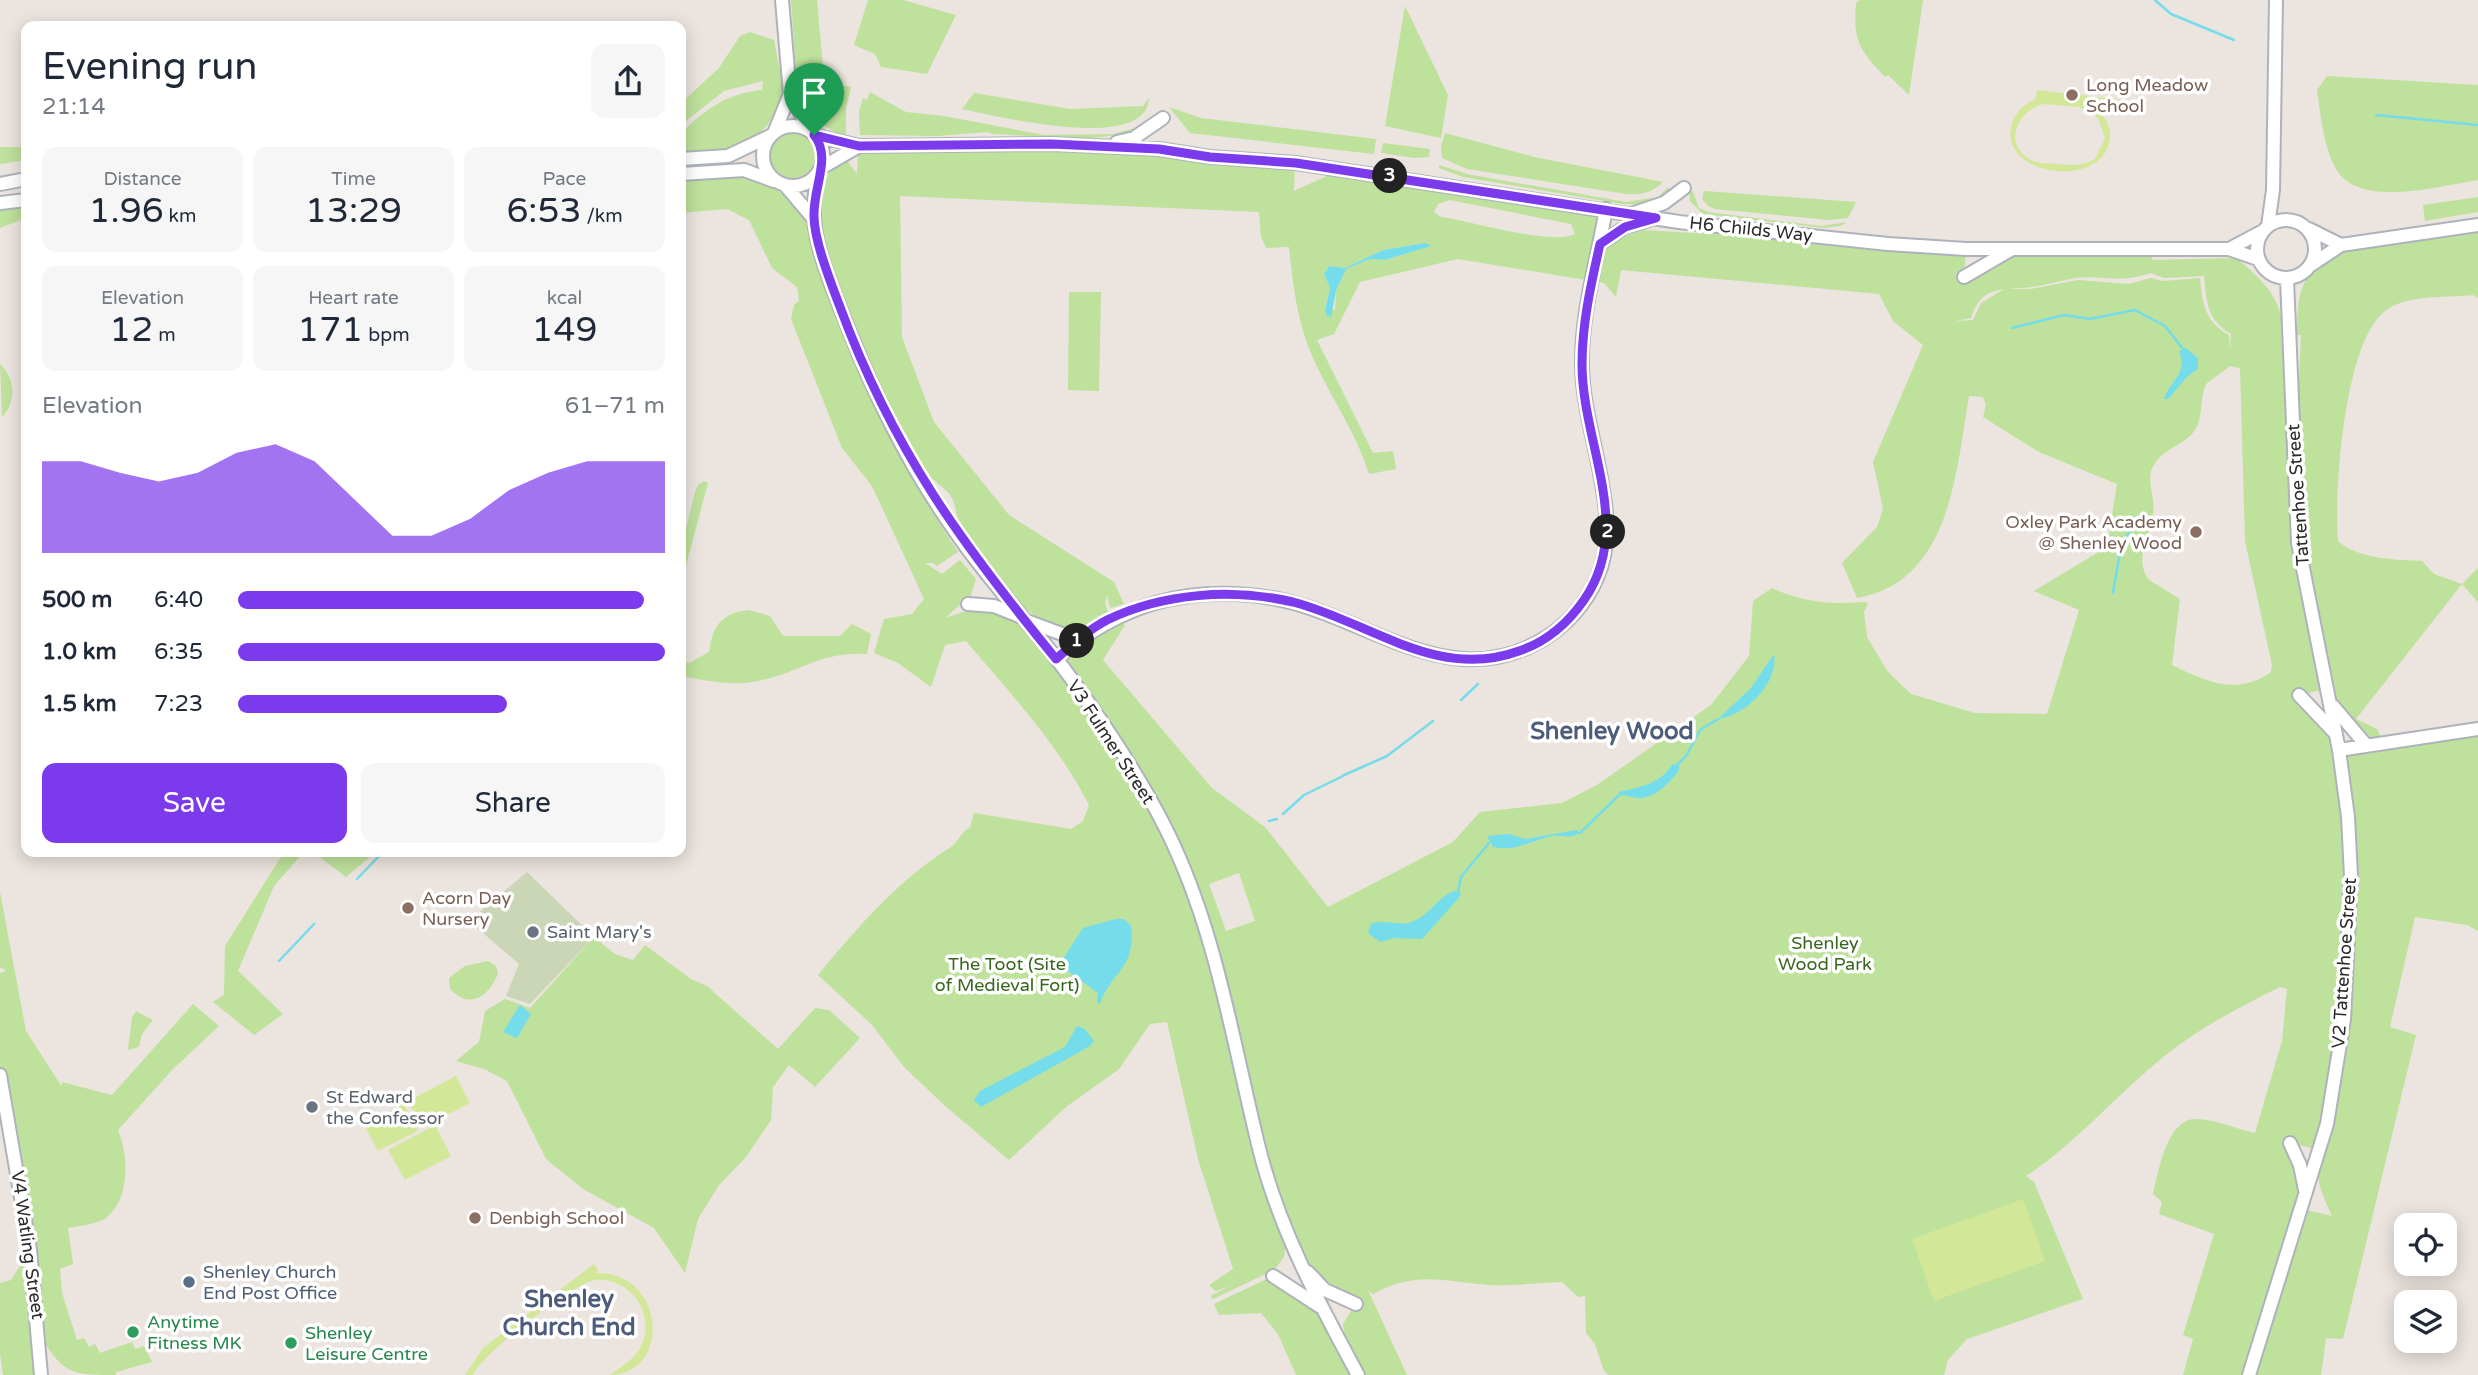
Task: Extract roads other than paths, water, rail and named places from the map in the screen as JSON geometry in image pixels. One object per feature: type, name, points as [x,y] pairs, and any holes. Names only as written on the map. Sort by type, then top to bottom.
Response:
[{"type":"street","points":[[782,0],[790,94],[823,150],[819,171]]},
{"type":"street","points":[[2276,0],[2273,190],[2256,250],[2258,259],[2269,274],[2287,279],[2304,272],[2346,245],[2478,225]]},
{"type":"street","points":[[781,184],[766,169],[764,151],[790,94]]},
{"type":"street","points":[[1104,146],[1134,138],[1163,118]]},
{"type":"street","points":[[686,159],[728,156],[792,126],[812,133]]},
{"type":"street","name":"H6 Childs Way","points":[[812,133],[859,146],[1104,146],[1296,163],[1656,218],[1888,244],[2012,249],[2228,249],[2258,259]]},
{"type":"street","points":[[686,173],[744,170],[781,184],[806,184],[819,171],[859,146]]},
{"type":"street","name":"V3 Fulmer Street","points":[[819,171],[813,218],[840,306],[867,374],[909,460],[960,539],[1056,659],[1135,772],[1166,831],[1197,905],[1220,974],[1259,1150],[1301,1264],[1322,1309],[1359,1375]]},
{"type":"street","points":[[0,184],[21,180]]},
{"type":"street","name":"V3 Fulmer Street","points":[[781,184],[813,218]]},
{"type":"street","points":[[1630,214],[1664,203],[1684,188]]},
{"type":"street","points":[[2273,190],[2290,220],[2346,245]]},
{"type":"street","points":[[0,203],[21,201]]},
{"type":"street","points":[[1056,659],[1108,620],[1155,602],[1218,594],[1294,603],[1441,658],[1483,661],[1528,648],[1568,621],[1597,579],[1608,536],[1606,500],[1584,407],[1582,364],[1586,313],[1605,209]]},
{"type":"street","points":[[1600,244],[1625,227],[1656,218]]},
{"type":"street","points":[[2264,229],[2290,220]]},
{"type":"street","points":[[2302,225],[2309,231],[2315,248],[2310,266]]},
{"type":"street","name":"H6 Childs Way","points":[[2228,249],[2264,229]]},
{"type":"street","points":[[1964,277],[2012,249]]},
{"type":"street","name":"Tattenhoe Street","points":[[2287,279],[2298,543],[2339,750]]},
{"type":"street","points":[[968,604],[994,606],[1078,640]]},
{"type":"street","points":[[2299,695],[2336,733]]},
{"type":"street","points":[[2329,700],[2366,745]]},
{"type":"street","points":[[2339,750],[2478,729]]},
{"type":"street","name":"V2 Tattenhoe Street","points":[[2249,1375],[2327,1124],[2344,1018],[2351,876],[2348,817],[2339,750]]},
{"type":"street","name":"V4 Watling Street","points":[[0,1075],[22,1190],[41,1375]]},
{"type":"street","points":[[2290,1143],[2300,1165],[2306,1193]]},
{"type":"street","points":[[1301,1264],[1325,1290],[1356,1304]]},
{"type":"street","points":[[1273,1276],[1298,1290],[1322,1309]]},
{"type":"water","points":[[1426,243],[1431,246],[1385,260],[1370,259],[1346,269],[1336,291],[1331,317],[1327,316],[1325,310],[1330,288],[1324,274],[1329,266],[1345,268],[1383,250]]},
{"type":"water","points":[[2186,348],[2198,358],[2198,369],[2188,376],[2168,399],[2164,399],[2182,365],[2179,351]]},
{"type":"water","points":[[1774,654],[1774,665],[1766,687],[1739,712],[1718,719],[1751,688]]},
{"type":"water","points":[[1672,764],[1679,766],[1679,770],[1658,792],[1641,798],[1618,796],[1619,792],[1656,780],[1668,771]]},
{"type":"water","points":[[1577,830],[1580,833],[1573,836],[1553,836],[1510,848],[1493,847],[1487,836],[1508,834],[1525,839]]},
{"type":"water","points":[[1454,891],[1461,893],[1458,899],[1422,939],[1394,938],[1380,942],[1368,933],[1371,924],[1376,922],[1403,924],[1414,921]]},
{"type":"water","points":[[1124,919],[1131,926],[1130,952],[1100,1004],[1097,1003],[1098,993],[1059,965],[1083,928]]},
{"type":"water","points":[[520,1005],[531,1014],[517,1038],[503,1032]]},
{"type":"water","points":[[1077,1026],[1085,1029],[1094,1041],[1090,1046],[981,1107],[974,1100],[980,1091],[1065,1047]]},
{"type":"waterway","points":[[2155,0],[2171,14],[2234,40]]},
{"type":"waterway","points":[[2376,115],[2478,125]]},
{"type":"waterway","points":[[2012,328],[2064,315],[2090,319],[2135,310],[2165,326],[2183,349]]},
{"type":"waterway","points":[[2113,593],[2119,558],[2134,517]]},
{"type":"waterway","points":[[1461,700],[1478,684]]},
{"type":"waterway","points":[[1677,765],[1686,756],[1700,730],[1718,719]]},
{"type":"waterway","points":[[1342,776],[1387,756],[1433,721]]},
{"type":"waterway","points":[[1283,814],[1304,795],[1341,777]]},
{"type":"waterway","points":[[1580,833],[1618,796]]},
{"type":"waterway","points":[[1269,821],[1277,819]]},
{"type":"waterway","points":[[1458,891],[1461,877],[1489,843]]},
{"type":"waterway","points":[[357,879],[378,857]]},
{"type":"waterway","points":[[279,961],[314,924]]},
{"type":"place","name":"Long Meadow School","points":[[2072,95]]},
{"type":"place","name":"Oxley Park Academy @ Shenley Wood","points":[[2196,532]]},
{"type":"place","name":"Acorn Day Nursery","points":[[408,908]]},
{"type":"place","name":"Saint Mary's","points":[[533,932]]},
{"type":"place","name":"St Edward the Confessor","points":[[312,1107]]},
{"type":"place","name":"Denbigh School","points":[[475,1218]]},
{"type":"place","name":"Shenley Church End Post Office","points":[[189,1282]]},
{"type":"place","name":"Anytime Fitness MK","points":[[133,1332]]},
{"type":"place","name":"Shenley Leisure Centre","points":[[291,1343]]},
{"type":"district","name":"Shenley Wood","points":[[1612,731]]},
{"type":"district","name":"Shenley Church End","points":[[569,1313]]},
{"type":"park label","name":"Shenley Wood Park","points":[[1825,953]]},
{"type":"park label","name":"The Toot (Site of Medieval Fort)","points":[[1007,974]]}]
